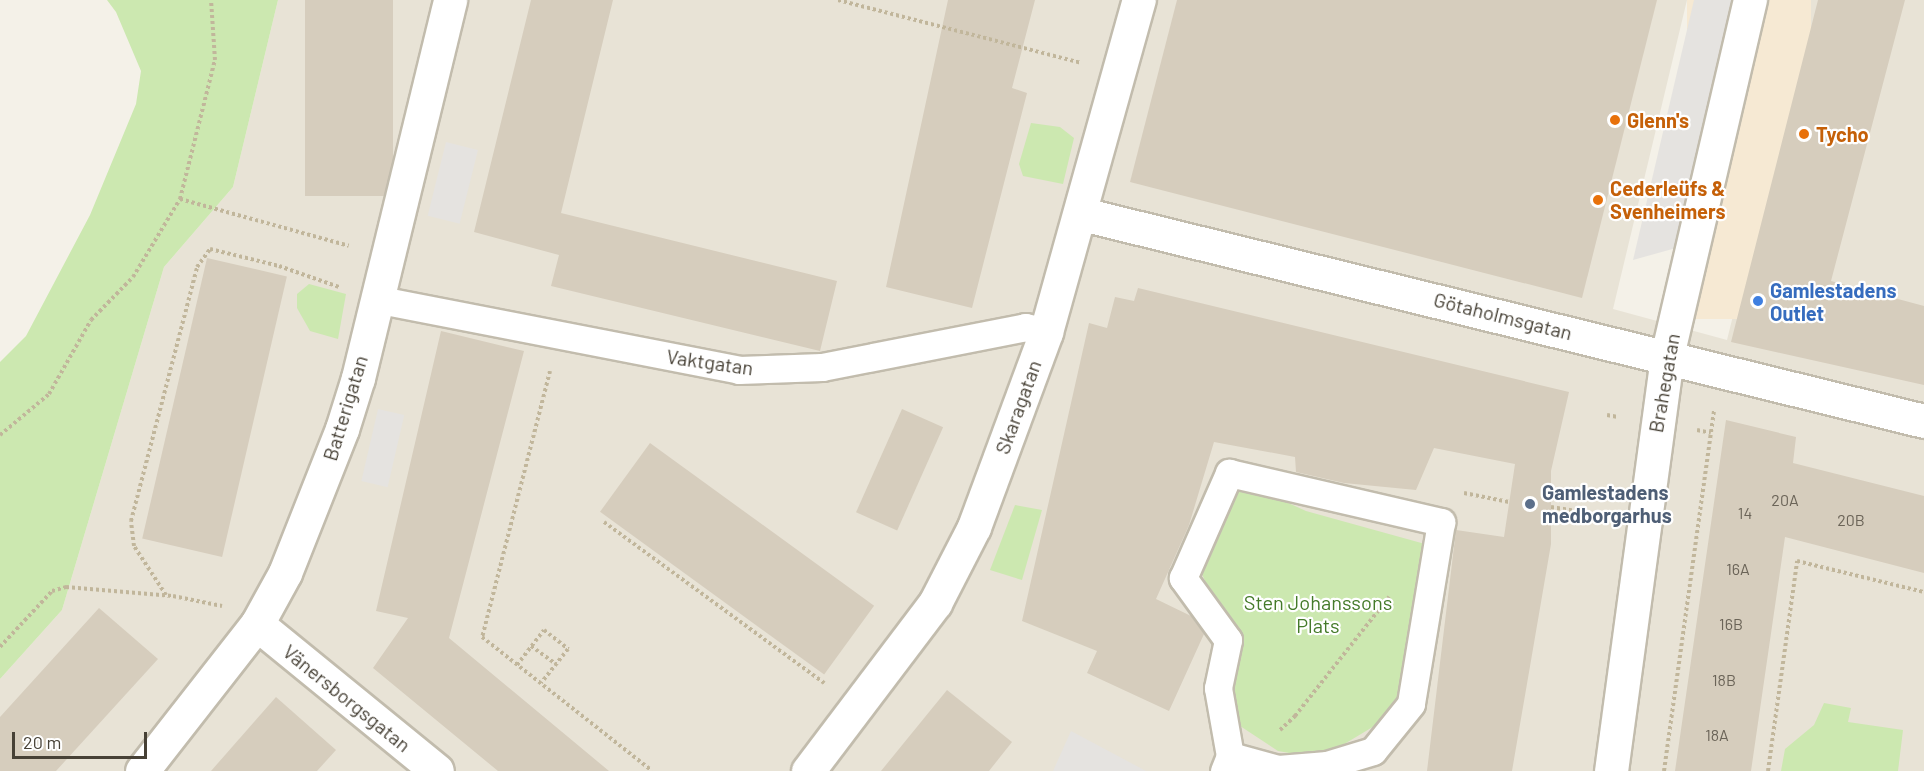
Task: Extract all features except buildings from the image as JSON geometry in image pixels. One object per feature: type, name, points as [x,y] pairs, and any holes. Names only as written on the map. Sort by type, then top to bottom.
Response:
[{"type":"street","name":"Batterigatan","points":[[142,771],[257,624],[285,573],[342,429],[450,0]]},
{"type":"street","name":"Skaragatan","points":[[808,771],[859,708],[935,603],[974,527],[1046,332],[1082,214],[1139,0]]},
{"type":"street","name":"Brahegatan","points":[[1611,771],[1667,356],[1750,0]]},
{"type":"street","name":"Götaholmsgatan","points":[[1082,214],[1924,421]]},
{"type":"street","name":"Vänersborgsgatan","points":[[257,624],[437,771]]},
{"type":"lane","name":"Vaktgatan","points":[[375,299],[739,370],[822,367],[1025,327],[1046,332]]},
{"type":"lane","points":[[1229,473],[1441,522],[1411,704],[1372,752],[1327,765],[1278,769],[1227,763],[1218,688],[1228,640],[1183,578],[1229,473]]},
{"type":"path","points":[[0,435],[49,394],[91,320],[133,276],[180,199],[215,60],[211,0]]},
{"type":"path","points":[[838,0],[1120,72]]},
{"type":"path","points":[[180,199],[385,255]]},
{"type":"path","points":[[166,595],[134,546],[131,521],[196,267],[210,249],[279,266],[375,299]]},
{"type":"path","points":[[551,367],[482,637],[652,771]]},
{"type":"path","points":[[1664,771],[1714,408]]},
{"type":"path","points":[[1551,507],[1589,513]]},
{"type":"path","points":[[604,522],[859,708]]},
{"type":"path","points":[[1768,771],[1797,561],[1924,592]]},
{"type":"path","points":[[0,647],[52,591],[66,587],[166,595],[217,604],[257,624]]},
{"type":"path","points":[[1273,736],[1295,716],[1395,588]]},
{"type":"path","points":[[517,665],[544,630],[568,649],[541,683]]},
{"type":"path","points":[[531,646],[556,664]]},
{"type":"shaded area","points":[[278,0],[1687,0],[1613,309],[1727,340],[1811,0],[1924,0],[1924,771],[0,771],[0,679],[62,610],[164,267],[233,187]]},
{"type":"shaded area","points":[[1687,0],[1811,0],[1811,319],[1687,319]]},
{"type":"shaded area","points":[[1694,0],[1737,0],[1676,248],[1633,260]]},
{"type":"shaded area","points":[[446,142],[478,150],[460,224],[428,216]]},
{"type":"shaded area","points":[[378,409],[404,415],[388,487],[361,481]]},
{"type":"shaded area","points":[[1071,731],[1146,771],[1053,771]]},
{"type":"green space","points":[[107,0],[278,0],[233,187],[164,267],[62,610],[0,679],[0,362],[26,336],[90,215],[136,104],[141,71],[116,12]]},
{"type":"green space","points":[[1031,123],[1060,127],[1074,138],[1063,184],[1023,176],[1019,164]]},
{"type":"green space","points":[[309,284],[346,294],[338,339],[310,331],[297,308],[297,294]]},
{"type":"green space","name":"Sten Johanssons Plats","points":[[1227,489],[1284,501],[1306,511],[1425,544],[1400,699],[1376,725],[1331,752],[1301,755],[1278,751],[1234,722],[1223,621],[1197,563]]},
{"type":"green space","points":[[1015,505],[1042,510],[1022,580],[990,570]]},
{"type":"green space","points":[[1824,703],[1851,708],[1848,722],[1903,730],[1898,771],[1781,771],[1785,749],[1814,725]]},
{"type":"place","name":"Glenn's","points":[[1615,120]]},
{"type":"place","name":"Tycho","points":[[1804,134]]},
{"type":"place","name":"Cederleüfs & Svenheimers","points":[[1598,200]]},
{"type":"place","name":"Gamlestadens Outlet","points":[[1758,301]]},
{"type":"place","name":"Gamlestadens medborgarhus","points":[[1530,504]]}]
